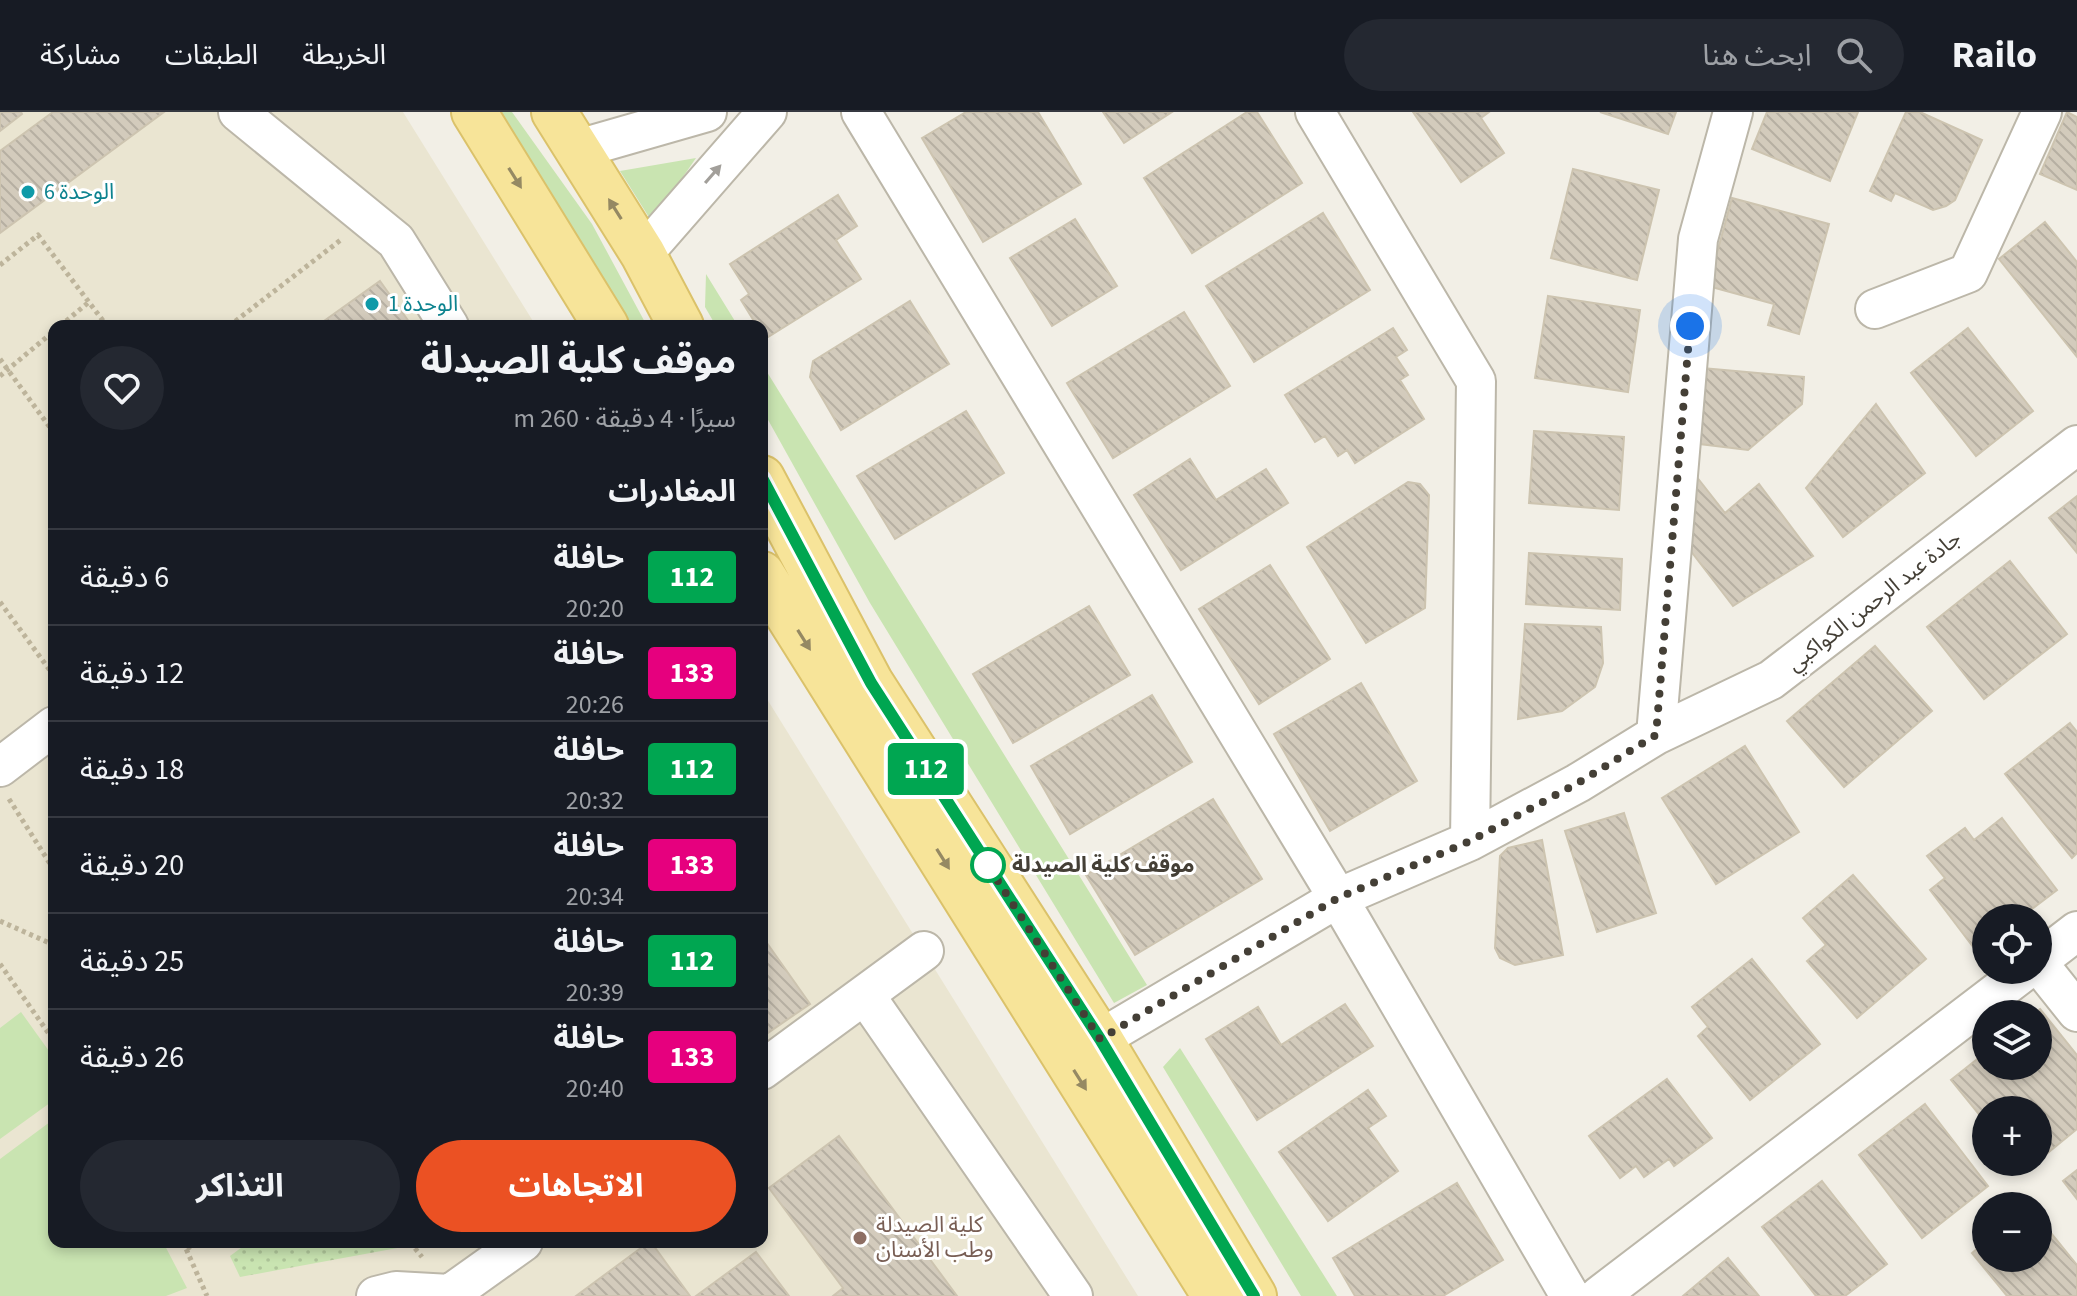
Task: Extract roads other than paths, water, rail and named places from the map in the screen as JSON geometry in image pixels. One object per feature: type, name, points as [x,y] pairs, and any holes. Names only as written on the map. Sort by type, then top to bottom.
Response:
[{"type":"main road","points":[[474,112],[602,320]]},
{"type":"main road","points":[[554,112],[643,254],[678,320]]},
{"type":"main road","points":[[768,489],[871,683],[1100,1039],[1254,1296]]},
{"type":"main road","points":[[768,584],[1215,1296]]},
{"type":"street","points":[[238,112],[396,241],[445,320]]},
{"type":"street","points":[[578,149],[707,112]]},
{"type":"street","points":[[643,254],[767,112]]},
{"type":"street","points":[[861,112],[1338,898],[1570,1296]]},
{"type":"street","points":[[1315,112],[1476,381],[1470,841]]},
{"type":"street","points":[[1656,735],[1698,239],[1733,112]]},
{"type":"street","points":[[1875,309],[1968,273],[2042,112]]},
{"type":"street","name":"جادة عبد الرحمن الكواكبي","points":[[1100,1039],[1338,898],[1470,841],[1578,783],[1656,735],[1771,680],[2077,445]]},
{"type":"street","points":[[4,782],[48,733]]},
{"type":"street","points":[[2052,951],[2077,931]]},
{"type":"street","points":[[768,1066],[924,951]]},
{"type":"street","points":[[2052,980],[2077,1012]]},
{"type":"street","points":[[1599,1296],[2008,984]]},
{"type":"street","points":[[865,995],[1073,1296]]},
{"type":"street","points":[[376,1296],[396,1291],[449,1295],[515,1248]]},
{"type":"place","name":"الوحدة 6","points":[[28,192]]},
{"type":"place","name":"الوحدة 1","points":[[372,304]]},
{"type":"place","name":"موقف كلية الصيدلة","points":[[988,865]]},
{"type":"place","name":"كلية الصيدلة وطب الأسنان","points":[[860,1238]]}]
